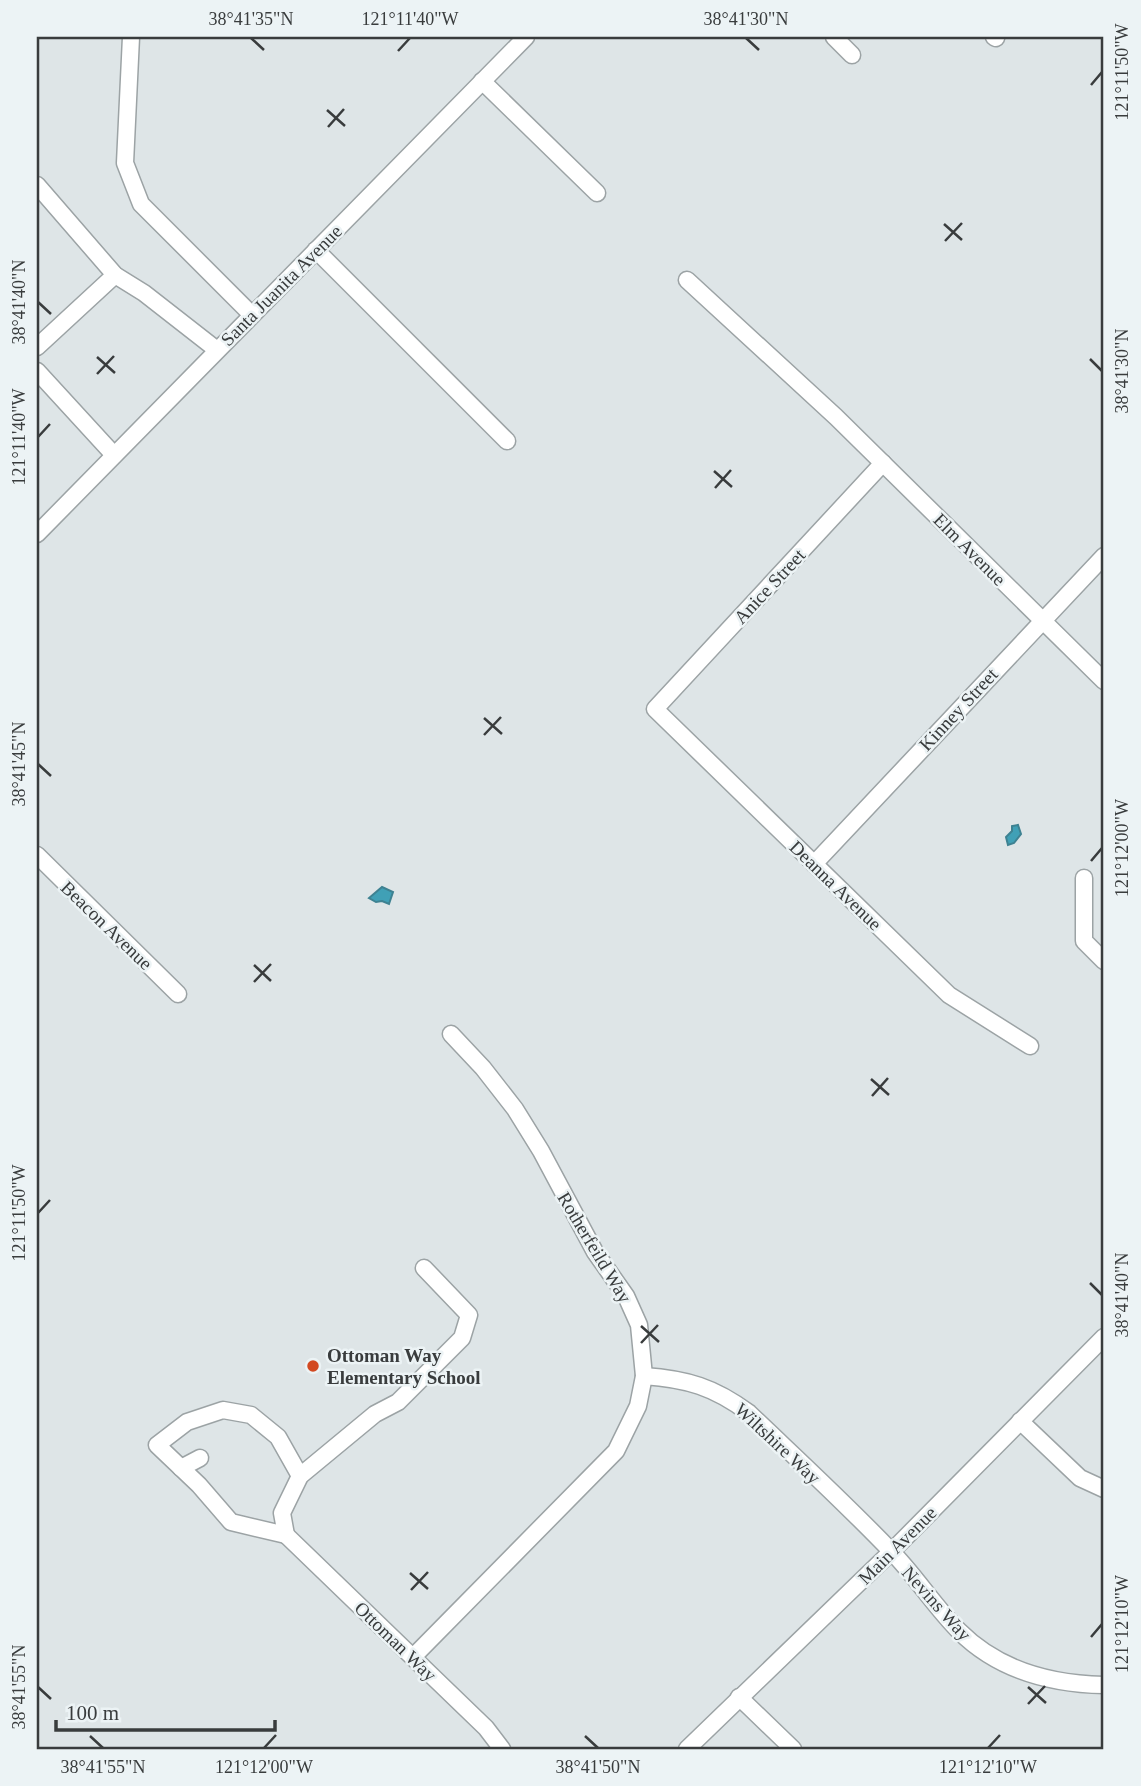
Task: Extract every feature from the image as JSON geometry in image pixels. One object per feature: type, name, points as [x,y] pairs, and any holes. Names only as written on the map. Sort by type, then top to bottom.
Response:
[{"type":"street","points":[[131,37],[125,163],[141,204],[252,315]]},
{"type":"street","name":"Santa Juanita Avenue","points":[[37,534],[526,37]]},
{"type":"street","points":[[834,37],[852,55]]},
{"type":"street","points":[[482,81],[597,192]]},
{"type":"street","points":[[37,185],[115,275],[144,293],[217,350]]},
{"type":"street","points":[[316,250],[507,441]]},
{"type":"street","points":[[37,347],[115,275]]},
{"type":"street","name":"Elm Avenue","points":[[687,280],[883,463],[1104,681]]},
{"type":"street","points":[[37,371],[114,455]]},
{"type":"street","name":"Anice Street","points":[[655,709],[883,463]]},
{"type":"street","name":"Kinney Street","points":[[814,864],[1104,556]]},
{"type":"street","name":"Deanna Avenue","points":[[655,709],[949,995],[1030,1046]]},
{"type":"street","name":"Beacon Avenue","points":[[37,855],[178,994]]},
{"type":"street","points":[[1084,878],[1084,941],[1104,961]]},
{"type":"street","name":"Rotherfeild Way","points":[[413,1657],[616,1451],[638,1406],[643,1376],[639,1325],[626,1296],[594,1252],[541,1151],[515,1109],[483,1068],[451,1034]]},
{"type":"street","points":[[300,1476],[278,1437],[251,1415],[223,1410],[187,1422],[157,1445],[231,1522],[286,1535],[282,1513],[300,1476],[374,1414],[398,1402],[462,1338],[469,1315],[424,1268]]},
{"type":"street","name":"Main Avenue","points":[[687,1749],[892,1551],[1104,1337]]},
{"type":"street","name":"Wiltshire Way","points":[[643,1376],[674,1378],[702,1385],[729,1398],[750,1413],[892,1551]]},
{"type":"street","points":[[1020,1422],[1080,1478],[1104,1489]]},
{"type":"street","points":[[263,1441],[282,1444]]},
{"type":"street","points":[[181,1468],[200,1458]]},
{"type":"street","name":"Ottoman Way","points":[[286,1535],[486,1728],[502,1749]]},
{"type":"street","name":"Nevins Way","points":[[892,1551],[959,1631],[983,1651],[1010,1666],[1039,1677],[1079,1685],[1104,1685]]},
{"type":"street","points":[[739,1697],[793,1749]]},
{"type":"water","points":[[1018,825],[1021,834],[1014,843],[1008,845],[1006,837],[1012,831],[1012,826]]},
{"type":"water","points":[[382,887],[393,892],[389,904],[369,898]]},
{"type":"place","name":"Ottoman Way Elementary School","points":[[313,1366]]}]
